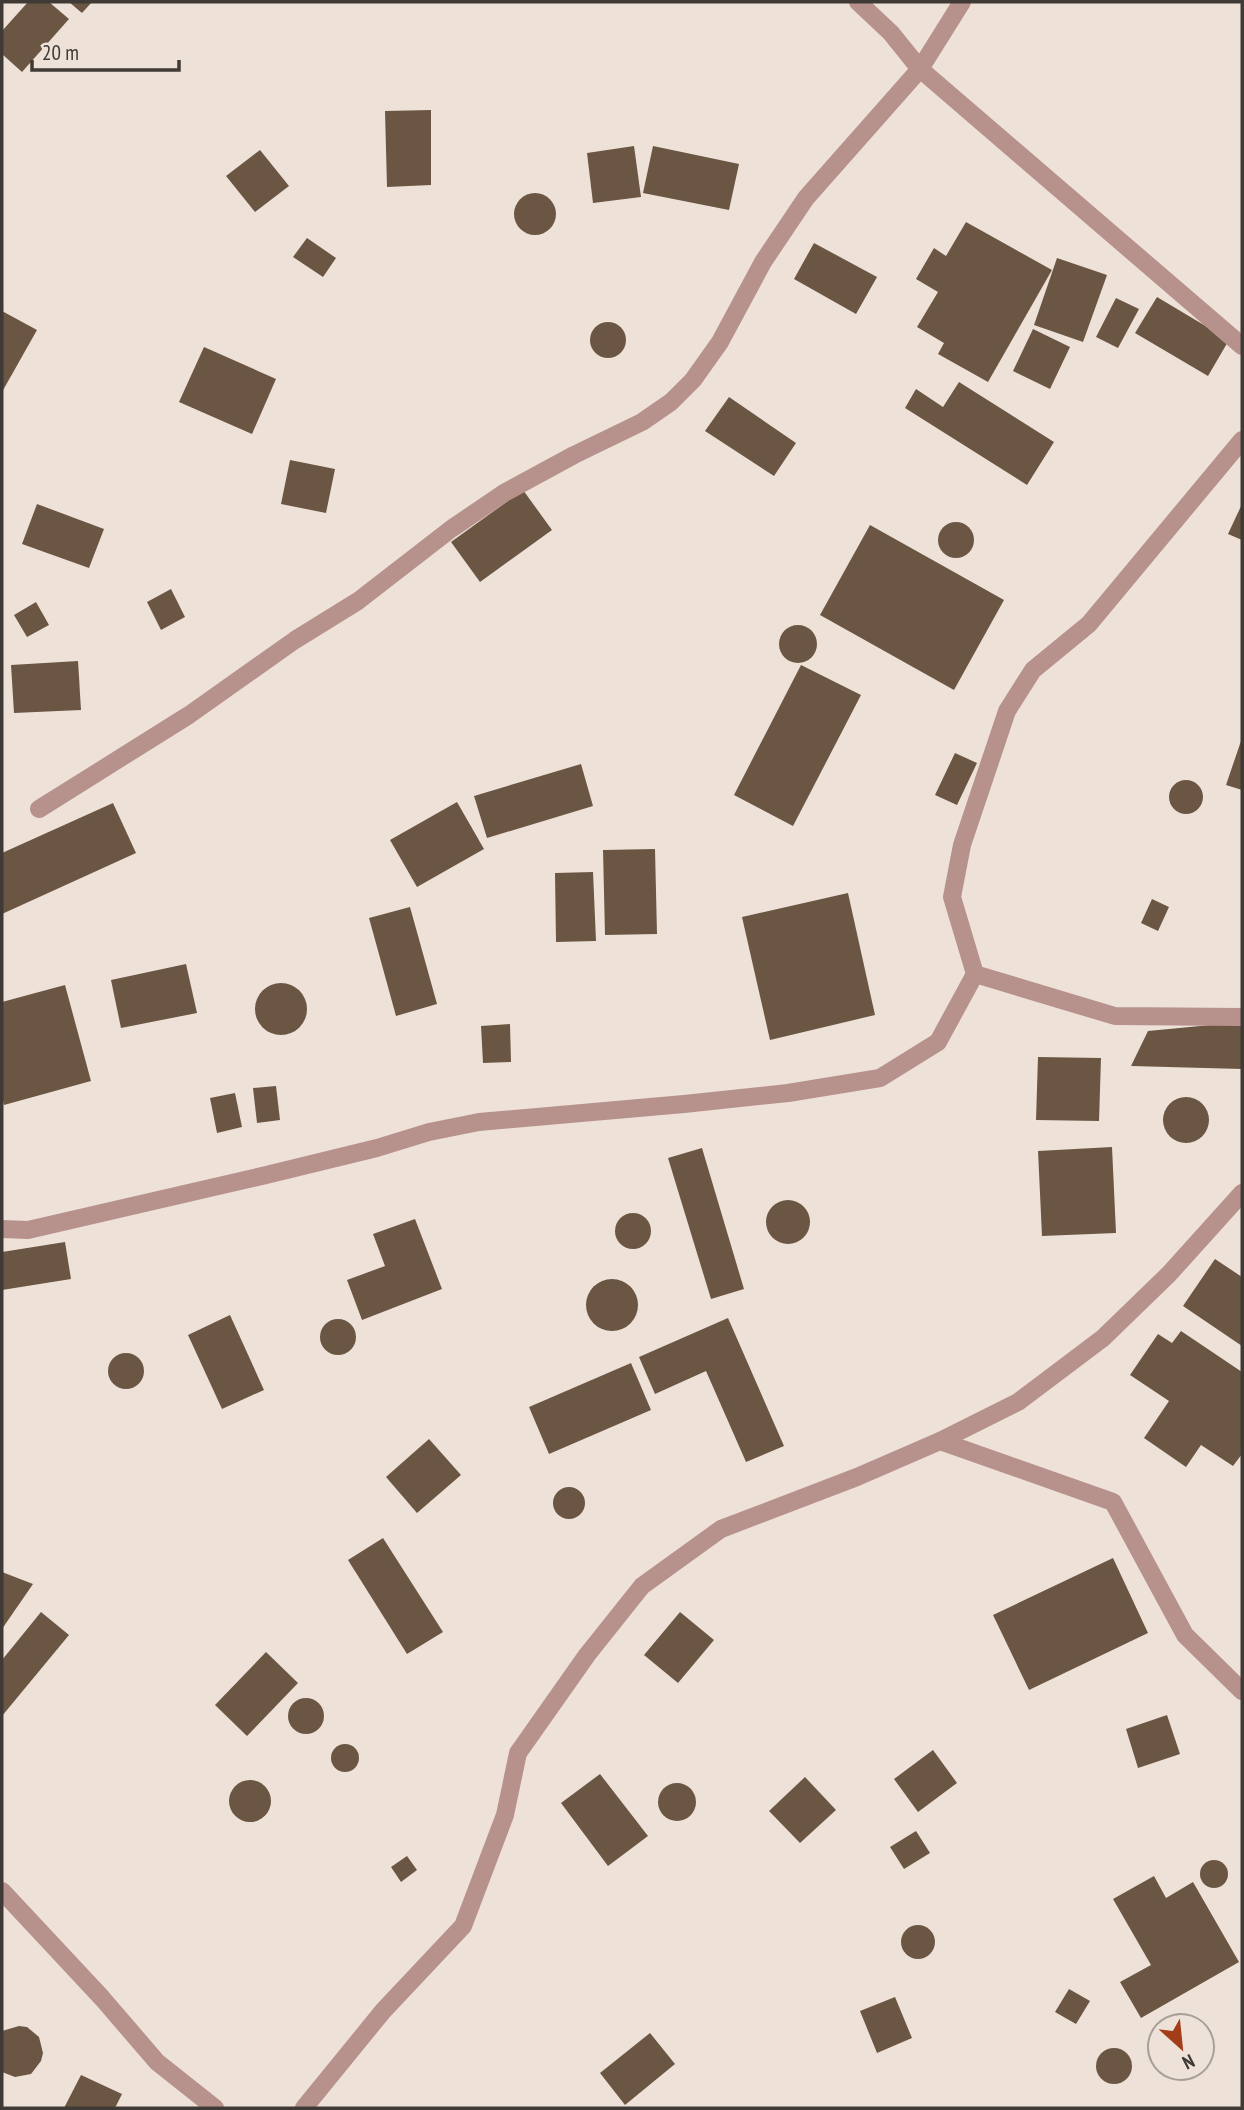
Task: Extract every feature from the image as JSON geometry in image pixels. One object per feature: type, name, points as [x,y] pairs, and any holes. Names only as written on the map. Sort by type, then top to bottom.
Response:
[{"type":"street","points":[[859,2],[891,33],[920,69],[1242,346]]},
{"type":"street","points":[[40,809],[189,715],[295,640],[358,601],[451,529],[504,493],[574,454],[642,422],[671,402],[693,380],[720,342],[762,262],[806,198],[920,69],[962,2]]},
{"type":"street","points":[[2,1229],[28,1230],[479,1122],[788,1093],[880,1077],[938,1042],[975,974],[952,897],[962,845],[1007,711],[1033,670],[1088,624],[1242,440]]},
{"type":"street","points":[[975,974],[1115,1016],[1242,1017]]},
{"type":"street","points":[[304,2108],[383,2011],[463,1926],[505,1815],[518,1753],[587,1655],[642,1586],[721,1529],[857,1477],[940,1441],[1018,1402],[1103,1338],[1169,1274],[1242,1193]]},
{"type":"street","points":[[940,1441],[1113,1502],[1185,1635],[1242,1691]]},
{"type":"street","points":[[2,1891],[157,2062],[215,2108]]},
{"type":"building","points":[[28,2],[49,2],[69,19],[22,72],[2,54],[2,31]]},
{"type":"building","points":[[69,2],[92,2],[82,13]]},
{"type":"building","points":[[431,110],[431,185],[387,187],[385,111]]},
{"type":"building","points":[[634,146],[641,197],[593,203],[587,153]]},
{"type":"building","points":[[653,146],[739,164],[729,210],[643,193]]},
{"type":"building","points":[[260,150],[289,186],[255,212],[226,176]]},
{"type":"building","points":[[535,193],[550,199],[556,214],[550,229],[535,235],[520,229],[514,214],[520,199]]},
{"type":"building","points":[[966,222],[1052,270],[988,382],[938,354],[944,343],[917,327],[938,292],[916,279],[934,248],[946,256]]},
{"type":"building","points":[[307,238],[336,258],[323,277],[293,257]]},
{"type":"building","points":[[814,243],[877,277],[856,314],[794,279]]},
{"type":"building","points":[[1057,258],[1107,275],[1083,342],[1034,325]]},
{"type":"building","points":[[1157,297],[1229,340],[1208,376],[1135,333]]},
{"type":"building","points":[[1116,298],[1139,309],[1118,348],[1096,337]]},
{"type":"building","points":[[2,311],[37,330],[2,392]]},
{"type":"building","points":[[608,322],[620,328],[626,340],[620,352],[608,358],[596,352],[590,340],[596,328]]},
{"type":"building","points":[[1033,329],[1070,347],[1050,389],[1013,371]]},
{"type":"building","points":[[204,347],[276,379],[252,434],[179,402]]},
{"type":"building","points":[[959,382],[1054,442],[1027,485],[905,408],[916,389],[943,407]]},
{"type":"building","points":[[729,397],[796,443],[774,476],[705,431]]},
{"type":"building","points":[[290,460],[335,469],[326,513],[281,504]]},
{"type":"building","points":[[523,490],[552,530],[480,582],[451,542]]},
{"type":"building","points":[[37,504],[104,529],[89,568],[22,544]]},
{"type":"building","points":[[1242,504],[1242,540],[1228,534]]},
{"type":"building","points":[[956,522],[968,528],[974,540],[968,552],[956,558],[944,552],[938,540],[944,528]]},
{"type":"building","points":[[870,525],[1004,600],[954,690],[820,615]]},
{"type":"building","points":[[171,589],[185,617],[161,630],[147,602]]},
{"type":"building","points":[[36,602],[49,625],[27,637],[14,615]]},
{"type":"building","points":[[798,625],[811,631],[817,644],[811,657],[798,663],[785,657],[779,644],[785,631]]},
{"type":"building","points":[[78,661],[81,710],[14,713],[11,665]]},
{"type":"building","points":[[801,665],[861,695],[793,826],[734,795]]},
{"type":"building","points":[[1242,738],[1242,790],[1226,785]]},
{"type":"building","points":[[955,753],[977,763],[957,805],[935,795]]},
{"type":"building","points":[[581,764],[593,806],[487,838],[474,796]]},
{"type":"building","points":[[1186,780],[1198,785],[1203,797],[1198,809],[1186,814],[1174,809],[1169,797],[1174,785]]},
{"type":"building","points":[[457,802],[484,849],[417,887],[390,840]]},
{"type":"building","points":[[113,803],[136,853],[2,914],[2,853]]},
{"type":"building","points":[[655,849],[657,934],[605,935],[603,850]]},
{"type":"building","points":[[593,872],[596,941],[556,942],[555,873]]},
{"type":"building","points":[[848,893],[875,1015],[770,1040],[742,917]]},
{"type":"building","points":[[1152,899],[1169,907],[1158,931],[1141,923]]},
{"type":"building","points":[[410,907],[437,1004],[396,1016],[369,918]]},
{"type":"building","points":[[186,964],[197,1013],[121,1028],[111,980]]},
{"type":"building","points":[[281,983],[291,985],[299,991],[305,999],[305,1019],[299,1027],[291,1033],[281,1035],[271,1033],[263,1027],[257,1019],[255,1009],[257,999],[263,991],[271,985]]},
{"type":"building","points":[[65,985],[91,1081],[4,1105],[2,1002]]},
{"type":"building","points":[[1242,1022],[1242,1069],[1131,1066],[1148,1031]]},
{"type":"building","points":[[510,1024],[511,1062],[483,1063],[481,1026]]},
{"type":"building","points":[[1038,1057],[1101,1058],[1099,1121],[1036,1120]]},
{"type":"building","points":[[276,1086],[280,1120],[257,1123],[253,1088]]},
{"type":"building","points":[[235,1093],[242,1127],[217,1133],[210,1098]]},
{"type":"building","points":[[1186,1097],[1202,1104],[1209,1120],[1202,1136],[1186,1143],[1170,1136],[1163,1120],[1170,1104]]},
{"type":"building","points":[[1112,1147],[1116,1233],[1042,1236],[1038,1151]]},
{"type":"building","points":[[702,1148],[744,1289],[711,1299],[668,1158]]},
{"type":"building","points":[[788,1200],[804,1206],[810,1222],[804,1238],[788,1244],[772,1238],[766,1222],[772,1206]]},
{"type":"building","points":[[633,1213],[646,1218],[651,1231],[646,1244],[633,1249],[620,1244],[615,1231],[620,1218]]},
{"type":"building","points":[[415,1219],[442,1289],[362,1320],[347,1280],[385,1266],[373,1234]]},
{"type":"building","points":[[65,1242],[71,1279],[2,1290],[2,1252]]},
{"type":"building","points":[[1215,1259],[1242,1277],[1242,1346],[1183,1306]]},
{"type":"building","points":[[612,1279],[622,1281],[630,1287],[636,1295],[636,1315],[630,1323],[622,1329],[612,1331],[602,1329],[594,1323],[588,1315],[586,1305],[588,1295],[594,1287],[602,1281]]},
{"type":"building","points":[[230,1315],[264,1390],[222,1409],[188,1335]]},
{"type":"building","points":[[728,1318],[784,1446],[746,1462],[706,1371],[655,1394],[639,1357]]},
{"type":"building","points":[[338,1319],[351,1324],[356,1337],[351,1350],[338,1355],[325,1350],[320,1337],[325,1324]]},
{"type":"building","points":[[1181,1331],[1242,1372],[1242,1454],[1233,1466],[1201,1445],[1186,1467],[1144,1438],[1169,1401],[1130,1375],[1158,1334],[1172,1343]]},
{"type":"building","points":[[126,1353],[139,1358],[144,1371],[139,1384],[126,1389],[113,1384],[108,1371],[113,1358]]},
{"type":"building","points":[[631,1363],[651,1410],[549,1454],[529,1407]]},
{"type":"building","points":[[429,1439],[461,1475],[417,1513],[386,1477]]},
{"type":"building","points":[[569,1487],[580,1492],[585,1503],[580,1514],[569,1519],[558,1514],[553,1503],[558,1492]]},
{"type":"building","points":[[383,1538],[443,1632],[407,1654],[348,1560]]},
{"type":"building","points":[[1113,1558],[1148,1633],[1029,1690],[993,1615]]},
{"type":"building","points":[[2,1572],[33,1584],[2,1629]]},
{"type":"building","points":[[41,1612],[69,1635],[2,1716],[2,1660]]},
{"type":"building","points":[[680,1612],[714,1640],[678,1683],[644,1655]]},
{"type":"building","points":[[266,1652],[298,1683],[247,1736],[215,1705]]},
{"type":"building","points":[[306,1698],[319,1703],[324,1716],[319,1729],[306,1734],[293,1729],[288,1716],[293,1703]]},
{"type":"building","points":[[1167,1715],[1180,1754],[1138,1768],[1126,1729]]},
{"type":"building","points":[[345,1744],[355,1748],[359,1758],[355,1768],[345,1772],[335,1768],[331,1758],[335,1748]]},
{"type":"building","points":[[933,1750],[957,1783],[918,1812],[894,1779]]},
{"type":"building","points":[[600,1774],[648,1836],[608,1866],[561,1803]]},
{"type":"building","points":[[805,1777],[836,1810],[800,1843],[769,1811]]},
{"type":"building","points":[[250,1780],[265,1786],[271,1801],[265,1816],[250,1822],[235,1816],[229,1801],[235,1786]]},
{"type":"building","points":[[677,1783],[690,1789],[696,1802],[690,1815],[677,1821],[664,1815],[658,1802],[664,1789]]},
{"type":"building","points":[[916,1831],[930,1853],[904,1869],[890,1847]]},
{"type":"building","points":[[407,1856],[417,1870],[401,1882],[391,1867]]},
{"type":"building","points":[[1214,1860],[1224,1864],[1228,1874],[1224,1884],[1214,1888],[1204,1884],[1200,1874],[1204,1864]]},
{"type":"building","points":[[1154,1876],[1166,1898],[1193,1882],[1239,1962],[1152,2012],[1146,2012],[1141,2018],[1120,1982],[1151,1965],[1113,1899]]},
{"type":"building","points":[[918,1925],[930,1930],[935,1942],[930,1954],[918,1959],[906,1954],[901,1942],[906,1930]]},
{"type":"building","points":[[1069,1989],[1090,2001],[1076,2024],[1055,2012]]},
{"type":"building","points":[[895,1997],[912,2038],[877,2053],[860,2011]]},
{"type":"building","points":[[19,2026],[27,2027],[39,2037],[43,2053],[41,2061],[31,2074],[15,2077],[2,2072],[2,2031]]},
{"type":"building","points":[[650,2033],[675,2064],[625,2105],[600,2073]]},
{"type":"building","points":[[1114,2048],[1127,2053],[1132,2066],[1127,2079],[1114,2084],[1101,2079],[1096,2066],[1101,2053]]},
{"type":"building","points":[[81,2075],[122,2094],[115,2108],[64,2108]]}]
